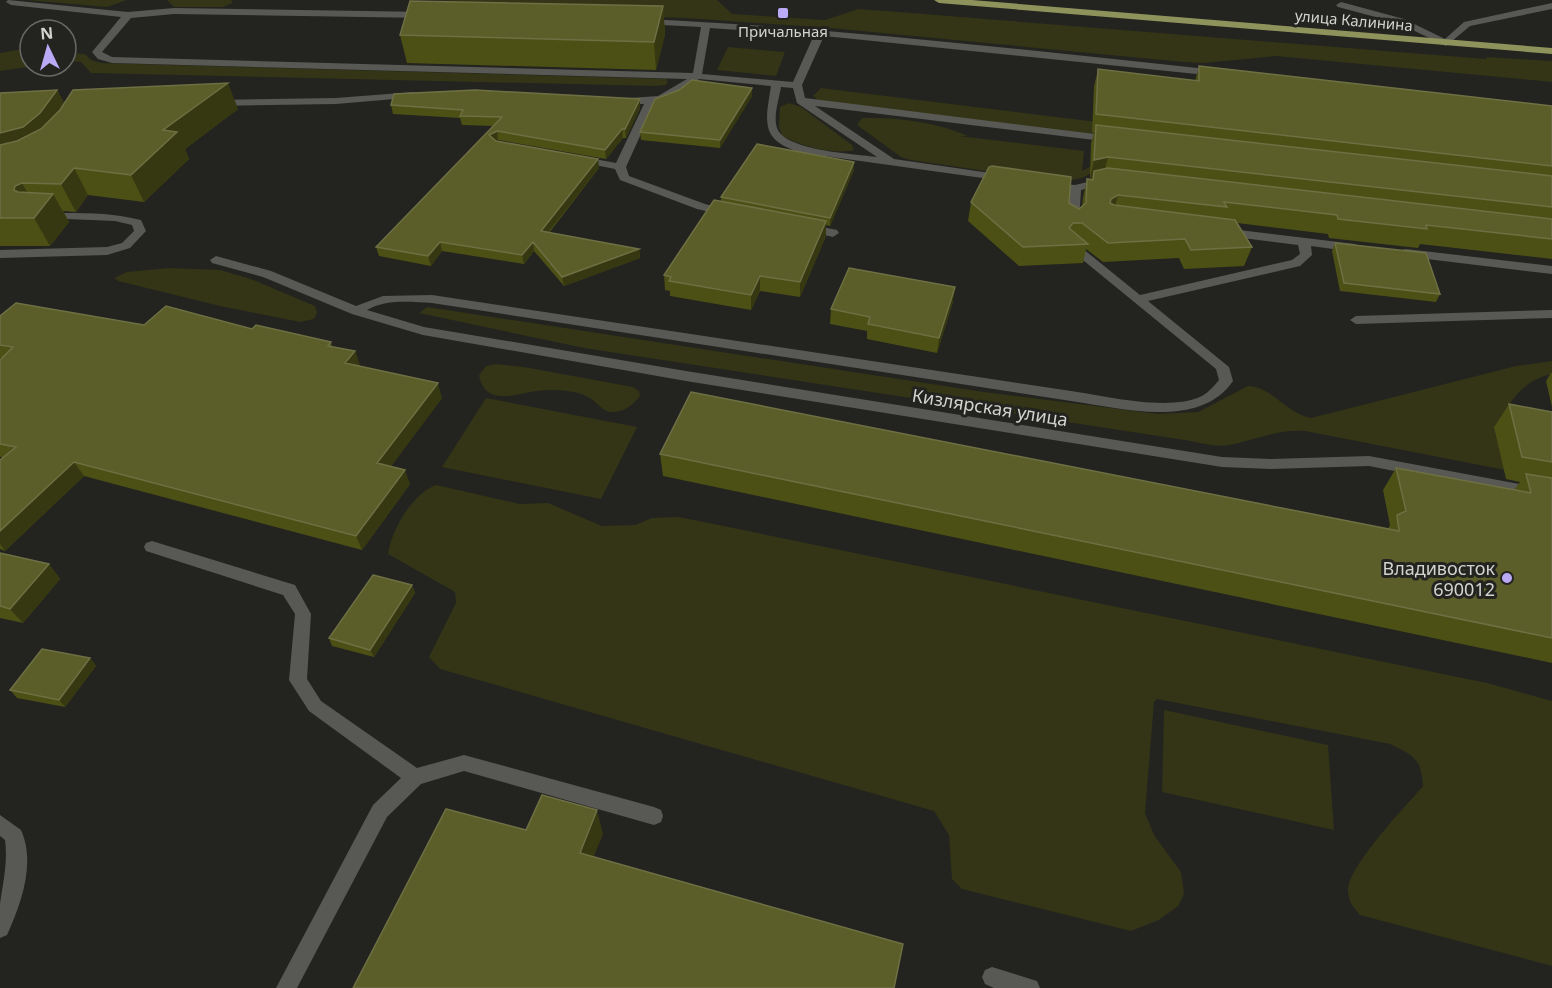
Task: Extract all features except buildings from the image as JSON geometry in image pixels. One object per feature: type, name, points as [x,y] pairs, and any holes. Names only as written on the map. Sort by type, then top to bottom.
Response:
[{"type":"main road","name":"улица Калинина","points":[[939,0],[1552,51]]},
{"type":"street","points":[[250,0],[258,12]]},
{"type":"street","points":[[0,10],[11,1],[128,15],[174,11],[434,16]]},
{"type":"street","points":[[1341,5],[1401,21],[1446,43],[1467,24],[1552,6]]},
{"type":"street","points":[[128,15],[97,52],[101,57],[112,60],[284,66],[697,76],[797,84]]},
{"type":"street","points":[[635,22],[706,24],[820,33],[1223,74]]},
{"type":"street","points":[[606,100],[650,103],[675,93],[697,76],[706,24]]},
{"type":"street","points":[[820,33],[797,84],[801,101],[894,163]]},
{"type":"street","points":[[776,83],[771,129],[775,138],[803,150],[1019,180]]},
{"type":"street","points":[[202,103],[336,101],[422,95]]},
{"type":"street","points":[[801,101],[1119,140]]},
{"type":"street","points":[[650,103],[620,166],[624,178],[644,188],[701,207],[742,216]]},
{"type":"street","points":[[565,157],[620,166]]},
{"type":"street","points":[[1041,183],[1075,188],[1103,181],[1114,183]]},
{"type":"street","points":[[1073,222],[1075,188]]},
{"type":"street","points":[[0,254],[107,251],[123,248],[133,242],[140,231],[137,222],[115,218],[38,216]]},
{"type":"street","points":[[798,227],[833,233]]},
{"type":"street","points":[[1209,231],[1363,248]]},
{"type":"street","points":[[1139,299],[1296,262],[1306,255],[1304,242]]},
{"type":"street","points":[[357,311],[372,302],[395,298],[432,299],[1071,396],[1154,406],[1191,405],[1209,398],[1226,381],[1222,368],[1073,247]]},
{"type":"street","points":[[1399,252],[1552,270]]},
{"type":"street","name":"Кизлярская улица","points":[[216,260],[267,274],[357,311],[423,332],[1222,462],[1271,464],[1369,461],[1552,496]]},
{"type":"street","points":[[1356,320],[1552,314]]},
{"type":"street","points":[[152,547],[289,590],[303,614],[298,680],[315,706],[415,777]]},
{"type":"street","points":[[286,988],[380,811],[415,777],[464,763],[654,816]]},
{"type":"street","points":[[0,824],[14,836],[18,860],[9,908],[0,928]]},
{"type":"street","points":[[992,977],[1030,988]]},
{"type":"green space","points":[[27,0],[127,0],[107,7]]},
{"type":"green space","points":[[167,0],[231,0],[233,3],[223,7],[174,7]]},
{"type":"green space","points":[[432,0],[717,0],[732,14],[825,20],[858,9],[886,11],[1486,59],[1487,57],[1552,61],[1552,82],[1276,56],[1204,63],[1183,62],[830,28],[686,18],[483,12],[457,1]]},
{"type":"green space","points":[[728,47],[785,52],[776,76],[717,70]]},
{"type":"green space","points":[[18,50],[18,68],[0,71],[0,53]]},
{"type":"green space","points":[[78,54],[85,54],[91,60],[101,63],[666,79],[668,82],[666,85],[655,86],[91,73],[81,62],[78,62]]},
{"type":"green space","points":[[821,88],[1194,134],[1217,149],[820,102],[813,96]]},
{"type":"green space","points":[[789,103],[801,107],[852,145],[854,150],[817,149],[782,136],[779,127],[780,107]]},
{"type":"green space","points":[[862,118],[916,121],[968,136],[959,136],[1084,151],[1082,171],[1109,157],[1084,177],[1053,181],[911,160],[901,157],[857,125]]},
{"type":"green space","points":[[169,268],[220,270],[251,279],[315,306],[317,313],[314,319],[300,322],[220,306],[118,281],[114,278],[127,272]]},
{"type":"green space","points":[[427,307],[984,392],[1158,414],[1198,412],[1248,386],[1265,391],[1293,411],[1311,418],[1516,366],[1552,361],[1552,374],[1533,381],[1525,387],[1511,401],[1494,427],[1552,479],[1305,431],[1276,433],[1224,446],[1211,445],[584,348],[419,313]]},
{"type":"green space","points":[[496,364],[633,387],[639,391],[640,396],[621,411],[609,412],[586,396],[570,391],[540,391],[498,396],[489,393],[483,386],[479,375],[486,366]]},
{"type":"green space","points":[[486,398],[637,427],[601,499],[442,467]]},
{"type":"green space","points":[[436,485],[520,504],[548,503],[602,526],[635,525],[652,518],[678,517],[704,522],[1487,683],[1552,701],[1552,966],[1360,915],[1354,907],[1348,891],[1350,880],[1357,867],[1379,837],[1423,786],[1420,769],[1415,759],[1390,744],[1157,699],[1154,702],[1145,813],[1154,835],[1181,872],[1184,894],[1178,906],[1159,920],[1131,931],[962,889],[952,879],[949,835],[934,811],[440,669],[429,657],[456,603],[455,592],[388,554],[398,524],[404,514],[419,496]]},
{"type":"green space","points":[[1164,710],[1328,745],[1334,830],[1162,792]]},
{"type":"place","name":"Причальная","points":[[783,13]]},
{"type":"place","name":"Владивосток 690012","points":[[1507,578]]}]
